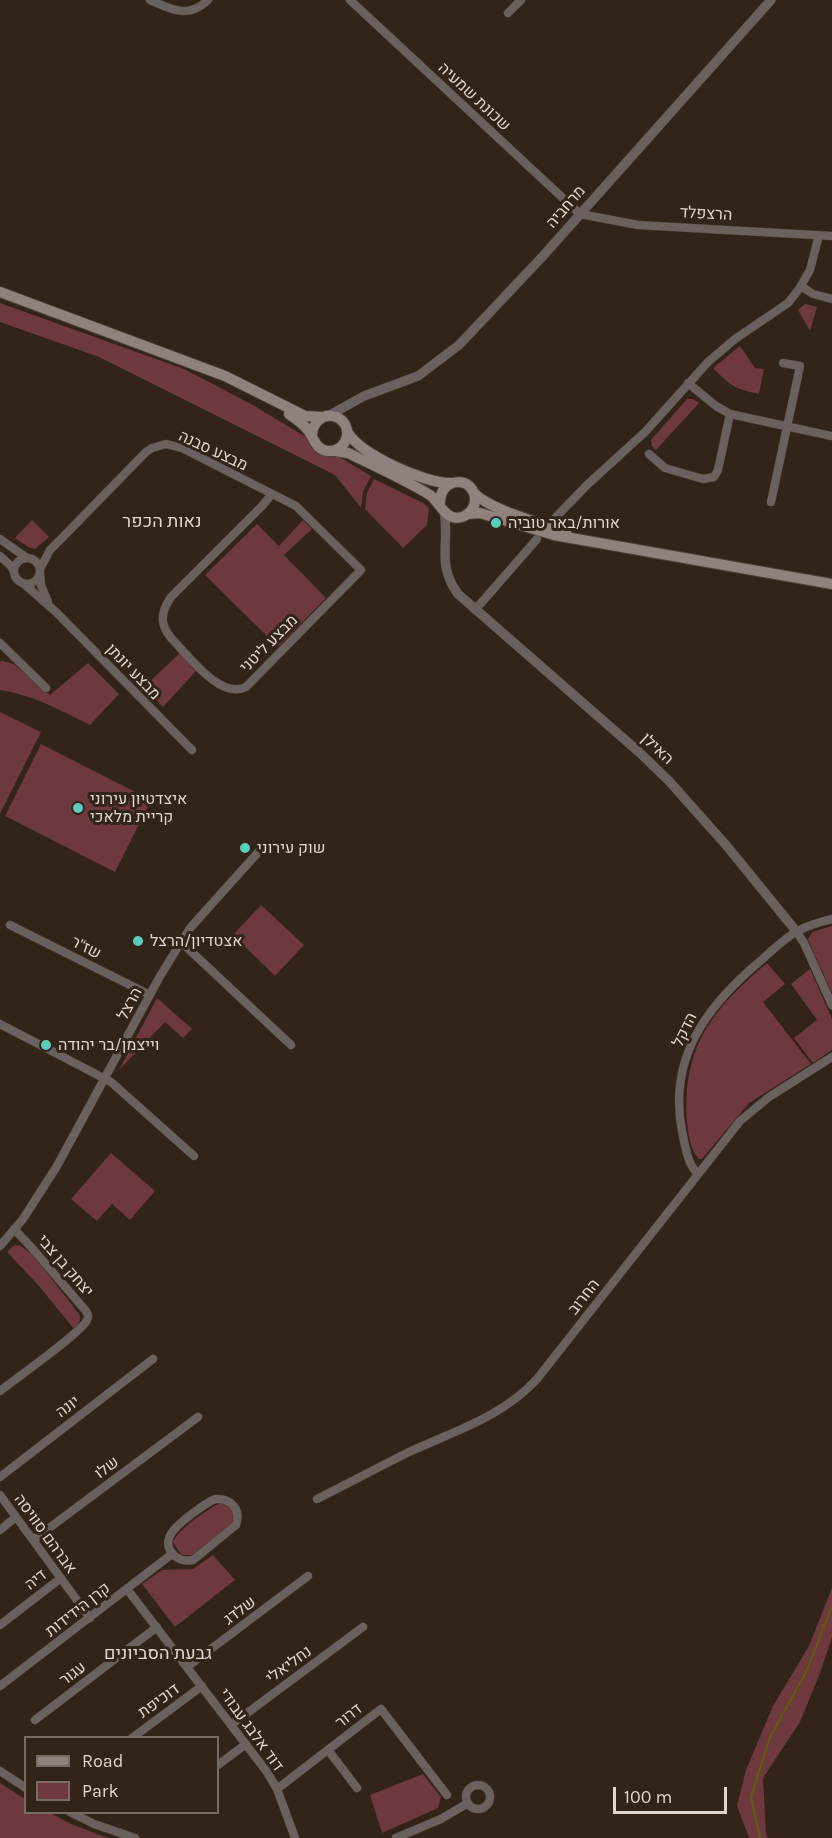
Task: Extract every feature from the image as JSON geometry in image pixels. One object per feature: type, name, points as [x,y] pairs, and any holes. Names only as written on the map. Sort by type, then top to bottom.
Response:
[{"type":"main road","points":[[0,292],[225,376],[305,416],[339,418],[354,442],[391,464],[435,482],[462,482],[471,488],[478,498],[495,506],[555,528],[669,556]]},
{"type":"main road","points":[[261,395],[299,421],[312,436],[314,442],[323,450],[342,451],[422,491],[450,516],[480,513],[554,535],[832,584]]},
{"type":"main road","points":[[312,436],[314,425],[326,416]]},
{"type":"main road","points":[[335,451],[345,444],[347,430]]},
{"type":"main road","points":[[442,507],[442,491],[450,483]]},
{"type":"main road","points":[[464,516],[474,505],[474,493]]},
{"type":"street","points":[[150,0],[181,11],[200,8],[208,0]]},
{"type":"street","name":"שכונת שמעיה","points":[[350,0],[580,214]]},
{"type":"street","points":[[508,14],[521,0]]},
{"type":"street","name":"מרחביה","points":[[326,416],[357,399],[418,376],[459,345],[580,214],[771,0]]},
{"type":"street","name":"הרצפלד","points":[[580,214],[638,225],[832,236]]},
{"type":"street","points":[[556,517],[587,485],[644,434],[708,362],[735,339],[788,303],[801,286],[813,260],[819,235]]},
{"type":"street","points":[[801,286],[813,294],[832,300]]},
{"type":"street","points":[[771,502],[800,366],[783,363]]},
{"type":"street","points":[[688,382],[730,414],[832,436]]},
{"type":"street","points":[[347,430],[348,414],[357,399]]},
{"type":"street","points":[[649,454],[665,468],[704,478],[714,477],[718,470],[730,414]]},
{"type":"street","name":"מבצע סבנה","points":[[40,571],[50,550],[141,456],[159,445],[172,444],[272,494],[303,513],[361,570]]},
{"type":"street","name":"מבצע ליטני","points":[[272,494],[171,597],[163,611],[163,626],[171,638],[216,682],[228,689],[240,690],[246,687],[361,570]]},
{"type":"street","name":"האילן","points":[[442,507],[446,539],[444,558],[449,579],[458,594],[639,752],[669,781],[726,845],[796,931],[804,943],[832,1005]]},
{"type":"street","points":[[446,539],[454,522],[464,516]]},
{"type":"street","points":[[0,539],[37,562],[40,571],[33,582],[23,583],[18,580],[11,566],[0,556]]},
{"type":"street","name":"מבצע סבנה","points":[[29,558],[50,549],[61,539]]},
{"type":"street","points":[[475,610],[537,539]]},
{"type":"street","points":[[14,572],[18,561],[29,558]]},
{"type":"street","name":"מבצע יונתן","points":[[40,571],[43,592],[56,612]]},
{"type":"street","name":"מבצע יונתן","points":[[23,583],[56,612],[192,750]]},
{"type":"street","points":[[1,647],[46,688]]},
{"type":"street","name":"הרצל","points":[[0,1246],[52,1175],[181,942],[262,848]]},
{"type":"street","points":[[796,931],[832,919]]},
{"type":"street","name":"שז\"ר","points":[[10,925],[150,995]]},
{"type":"street","name":"הדקל","points":[[697,1173],[689,1158],[681,1124],[679,1100],[681,1078],[691,1042],[707,1014],[729,989],[796,931]]},
{"type":"street","points":[[181,942],[291,1045]]},
{"type":"street","points":[[0,1024],[106,1078],[135,1101],[194,1156]]},
{"type":"street","name":"החרוב","points":[[317,1499],[406,1454],[479,1423],[520,1397],[537,1379],[697,1173],[749,1112],[832,1057]]},
{"type":"street","name":"יצחק בן צבי","points":[[0,1391],[86,1323],[88,1316],[33,1248],[14,1229]]},
{"type":"street","name":"יונה","points":[[0,1477],[153,1359]]},
{"type":"street","name":"שלו","points":[[33,1540],[198,1417]]},
{"type":"street","name":"אברהם סוויסה","points":[[0,1495],[90,1618]]},
{"type":"street","points":[[215,1499],[232,1503],[238,1514],[236,1525],[232,1530],[193,1560],[182,1561],[172,1554],[168,1543],[176,1528],[215,1499]]},
{"type":"street","points":[[0,1530],[16,1517]]},
{"type":"street","name":"קרן הידידות","points":[[0,1686],[172,1554]]},
{"type":"street","name":"שלדג","points":[[187,1667],[308,1576]]},
{"type":"street","name":"דיה","points":[[0,1625],[60,1578]]},
{"type":"street","name":"דוד אלבג עבודי","points":[[127,1589],[267,1772],[277,1790],[295,1838]]},
{"type":"street","name":"עגור","points":[[35,1720],[157,1627]]},
{"type":"street","name":"נחליאלי","points":[[231,1725],[363,1627]]},
{"type":"street","name":"דוכיפת","points":[[133,1736],[202,1686]]},
{"type":"street","name":"דרור","points":[[277,1790],[381,1709],[447,1795]]},
{"type":"street","points":[[219,1764],[246,1744]]},
{"type":"street","points":[[328,1750],[357,1788]]},
{"type":"street","points":[[0,1771],[24,1787]]},
{"type":"street","points":[[396,1838],[441,1819],[468,1803]]},
{"type":"street","points":[[74,1814],[94,1824],[135,1838]]},
{"type":"green space","points":[[0,303],[184,369],[251,404],[371,476],[363,492],[361,508],[335,475],[99,357],[0,322]]},
{"type":"green space","points":[[805,304],[817,307],[810,331],[798,310]]},
{"type":"green space","points":[[740,346],[755,368],[764,369],[759,394],[734,386],[713,368]]},
{"type":"green space","points":[[687,399],[693,399],[699,403],[656,450],[651,440]]},
{"type":"green space","points":[[374,479],[429,508],[427,525],[403,548],[365,509],[367,493]]},
{"type":"green space","points":[[32,520],[49,537],[35,549],[15,538]]},
{"type":"green space","points":[[303,520],[312,529],[284,555],[326,598],[278,647],[205,575],[257,524],[279,546]]},
{"type":"green space","points":[[180,653],[196,671],[163,707],[144,687]]},
{"type":"green space","points":[[0,662],[14,664],[50,695],[88,663],[119,694],[90,725],[35,699],[0,690]]},
{"type":"green space","points":[[0,712],[41,732],[0,814]]},
{"type":"green space","name":"איצדטיון עירוני קריית מלאכי","points":[[41,744],[151,800],[115,872],[5,816]]},
{"type":"green space","points":[[261,905],[304,945],[275,976],[233,935]]},
{"type":"green space","points":[[832,926],[832,993],[808,940],[812,932]]},
{"type":"green space","points":[[767,963],[785,984],[763,1002],[811,1064],[749,1103],[702,1159],[699,1159],[692,1146],[687,1120],[687,1094],[696,1050],[717,1013],[731,996]]},
{"type":"green space","points":[[810,969],[832,1019],[832,1050],[813,1063],[794,1038],[817,1020],[791,984]]},
{"type":"green space","points":[[157,998],[192,1029],[183,1038],[165,1022],[119,1070]]},
{"type":"green space","points":[[111,1153],[155,1191],[130,1220],[112,1204],[97,1221],[71,1199]]},
{"type":"green space","points":[[19,1245],[33,1255],[79,1314],[80,1321],[74,1329],[39,1286],[7,1252],[13,1246]]},
{"type":"green space","points":[[221,1503],[230,1507],[234,1514],[232,1524],[192,1555],[181,1555],[173,1542],[176,1537],[194,1520]]},
{"type":"green space","points":[[213,1555],[235,1580],[175,1627],[142,1584],[162,1570],[193,1569]]},
{"type":"green space","points":[[832,1588],[832,1637],[820,1673],[800,1722],[763,1778],[768,1838],[749,1838],[737,1806],[746,1770],[773,1706],[809,1646]]},
{"type":"green space","points":[[423,1774],[441,1797],[438,1808],[382,1833],[370,1795]]},
{"type":"green space","points":[[0,1783],[24,1798],[24,1814],[52,1814],[108,1838],[0,1838]]},
{"type":"waterway","points":[[760,1838],[751,1797],[770,1737],[806,1672],[832,1606]]},
{"type":"place","name":"אורות/באר טוביה","points":[[496,523]]},
{"type":"place","name":"איצדטיון עירוני קריית מלאכי","points":[[78,808]]},
{"type":"place","name":"שוק עירוני","points":[[245,848]]},
{"type":"place","name":"אצטדיון/הרצל","points":[[138,941]]},
{"type":"place","name":"וייצמן/בר יהודה","points":[[46,1045]]},
{"type":"district","name":"נאות הכפר","points":[[162,522]]},
{"type":"district","name":"גבעת הסביונים","points":[[158,1654]]}]
